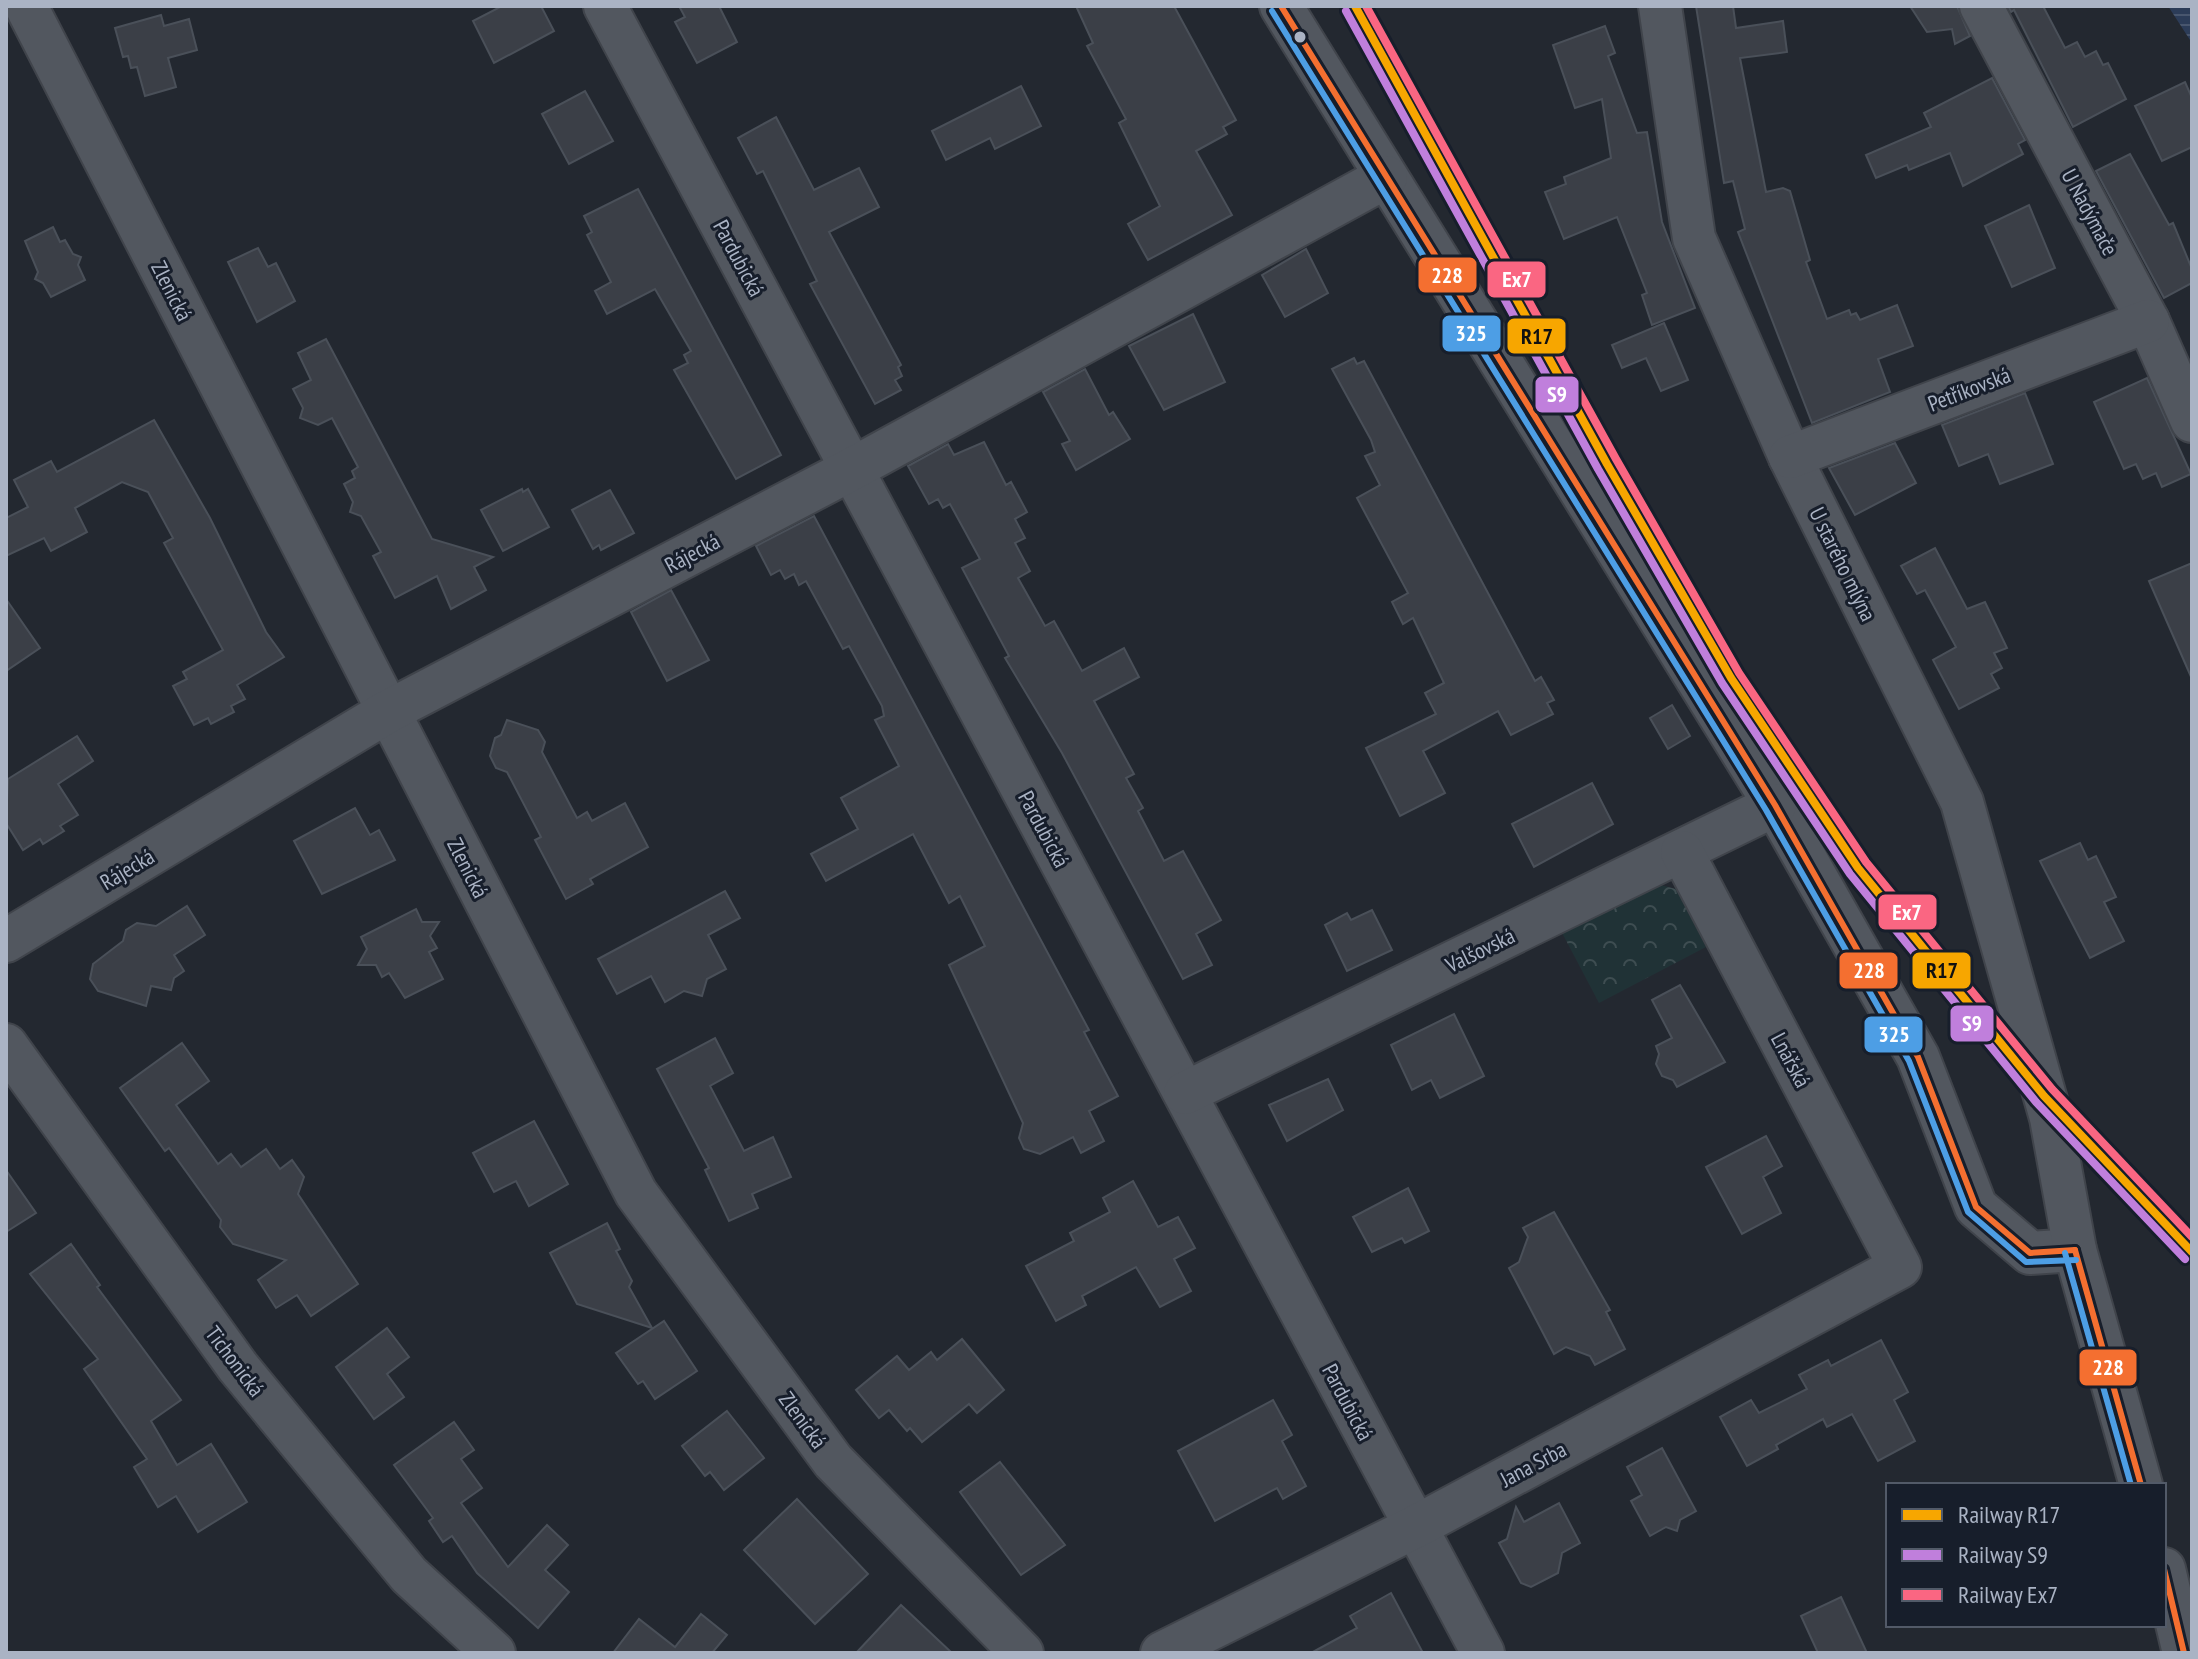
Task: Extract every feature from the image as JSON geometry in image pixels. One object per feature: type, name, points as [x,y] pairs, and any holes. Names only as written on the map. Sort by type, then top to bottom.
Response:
[{"type":"street","name":"Zlenická","points":[[26,6],[636,1193],[833,1461],[1022,1653]]},
{"type":"street","name":"Pardubická","points":[[605,6],[1483,1653]]},
{"type":"street","points":[[1281,6],[1775,805],[1918,1057],[1976,1207],[2030,1253],[2075,1250]]},
{"type":"street","name":"U starého mlýna","points":[[1660,6],[1694,238],[1790,457],[1962,802],[2051,1118],[2075,1250],[2140,1483]]},
{"type":"street","name":"U Nadýmače","points":[[1981,6],[2148,321],[2192,421]]},
{"type":"street","name":"Rájecká","points":[[6,941],[387,712],[852,469],[1386,177]]},
{"type":"street","name":"Petříkovská","points":[[1790,457],[2148,321]]},
{"type":"street","name":"Valšovská","points":[[1185,1093],[1775,805]]},
{"type":"street","name":"Lnářská","points":[[1682,852],[1900,1267]]},
{"type":"street","name":"Tichonická","points":[[6,1045],[238,1367],[409,1575],[494,1653]]},
{"type":"street","name":"Jana Srba","points":[[1162,1653],[1415,1527],[1900,1267]]},
{"type":"street","points":[[2166,1577],[2184,1653]]},
{"type":"green space","points":[[1653,883],[1676,889],[1706,947],[1599,1003],[1560,929]]},
{"type":"water","points":[[2168,6],[2192,6],[2192,43]]},
{"type":"building","points":[[502,6],[541,6],[554,31],[494,63],[473,21]]},
{"type":"building","points":[[679,6],[719,6],[737,42],[697,63],[675,22],[685,17]]},
{"type":"building","points":[[1076,6],[1174,6],[1236,120],[1223,127],[1227,134],[1196,151],[1232,215],[1148,260],[1128,224],[1160,206],[1119,123],[1126,119],[1087,46],[1093,43]]},
{"type":"building","points":[[1696,6],[1733,6],[1736,28],[1783,21],[1787,52],[1740,58],[1766,192],[1783,188],[1790,191],[1810,260],[1806,262],[1827,319],[1849,310],[1851,315],[1856,313],[1860,320],[1897,305],[1913,346],[1878,359],[1890,392],[1812,423],[1738,232],[1745,229],[1733,181],[1724,183]]},
{"type":"building","points":[[1910,6],[1957,6],[1970,36],[1955,44],[1952,29],[1927,32]]},
{"type":"building","points":[[2008,6],[2043,6],[2065,48],[2077,42],[2085,57],[2096,51],[2103,65],[2108,63],[2126,99],[2073,127],[2014,10],[2011,12]]},
{"type":"building","points":[[161,15],[164,26],[189,19],[197,50],[168,58],[176,87],[145,96],[137,67],[131,68],[128,56],[123,57],[115,28]]},
{"type":"building","points":[[1605,26],[1615,53],[1608,56],[1637,133],[1647,132],[1662,222],[1695,308],[1652,325],[1642,295],[1647,293],[1617,217],[1564,239],[1545,192],[1566,184],[1564,177],[1611,158],[1602,99],[1575,108],[1553,45]]},
{"type":"building","points":[[1992,78],[2025,140],[2018,144],[2023,154],[1963,186],[1950,153],[1909,170],[1907,165],[1876,178],[1866,155],[1931,127],[1924,113]]},
{"type":"building","points":[[2185,82],[2192,98],[2192,147],[2162,161],[2135,106]]},
{"type":"building","points":[[1021,86],[1041,126],[995,149],[990,138],[946,160],[932,131]]},
{"type":"building","points":[[585,91],[613,141],[569,164],[542,114]]},
{"type":"building","points":[[776,117],[814,190],[859,168],[879,207],[829,232],[901,365],[898,367],[902,376],[895,380],[901,390],[875,404],[810,284],[817,281],[763,171],[757,174],[738,138]]},
{"type":"building","points":[[2130,154],[2169,225],[2173,223],[2192,269],[2192,283],[2164,298],[2096,171]]},
{"type":"building","points":[[638,189],[781,455],[736,479],[674,370],[688,363],[684,355],[691,351],[655,289],[607,314],[595,291],[611,282],[587,235],[592,232],[584,216]]},
{"type":"building","points":[[2029,205],[2055,268],[2012,287],[1985,226]]},
{"type":"building","points":[[53,227],[60,242],[65,240],[73,254],[81,257],[78,265],[85,280],[51,297],[43,283],[35,279],[38,272],[25,241]]},
{"type":"building","points":[[258,248],[268,267],[276,263],[295,301],[257,322],[228,262]]},
{"type":"building","points":[[1306,249],[1328,293],[1285,317],[1262,275]]},
{"type":"building","points":[[1193,314],[1225,382],[1164,410],[1129,346]]},
{"type":"building","points":[[1664,323],[1688,380],[1661,391],[1646,358],[1622,368],[1612,345]]},
{"type":"building","points":[[326,339],[432,539],[493,557],[474,567],[486,590],[451,609],[437,576],[395,598],[373,556],[381,552],[361,516],[350,512],[353,502],[344,484],[355,478],[352,471],[358,467],[332,418],[318,425],[300,418],[303,408],[293,389],[311,380],[298,353]]},
{"type":"building","points":[[1354,358],[1357,364],[1364,361],[1535,681],[1541,677],[1554,700],[1547,703],[1553,714],[1511,735],[1498,711],[1423,751],[1445,793],[1400,816],[1366,748],[1436,714],[1425,693],[1444,683],[1413,618],[1403,624],[1392,602],[1408,593],[1357,498],[1380,485],[1365,456],[1375,452],[1371,440],[1332,369]]},
{"type":"building","points":[[1085,369],[1109,415],[1113,412],[1130,439],[1076,470],[1062,444],[1070,441],[1043,392]]},
{"type":"building","points":[[2147,378],[2191,474],[2162,487],[2156,473],[2143,479],[2136,464],[2124,469],[2094,402]]},
{"type":"building","points":[[2025,393],[2053,464],[2000,484],[1988,454],[1959,466],[1942,425]]},
{"type":"building","points":[[154,420],[210,518],[266,632],[284,657],[237,685],[245,699],[231,706],[234,712],[211,724],[208,718],[194,725],[173,686],[187,679],[183,672],[223,650],[164,543],[173,538],[148,492],[122,482],[75,508],[87,532],[51,551],[44,538],[6,556],[6,518],[28,507],[14,480],[51,461],[57,472]]},
{"type":"building","points":[[984,442],[1006,485],[1011,482],[1027,512],[1015,519],[1025,538],[1015,543],[1030,571],[1018,578],[1045,626],[1054,621],[1082,671],[1124,648],[1139,677],[1094,701],[1134,774],[1126,778],[1143,808],[1138,811],[1164,861],[1183,851],[1221,920],[1196,934],[1212,965],[1183,979],[1062,753],[1005,658],[1009,656],[962,568],[980,559],[950,504],[943,508],[938,499],[929,504],[908,466],[948,444],[954,455]]},
{"type":"building","points":[[1895,443],[1916,483],[1855,515],[1829,468]]},
{"type":"building","points":[[522,489],[523,492],[528,489],[549,527],[503,551],[481,510]]},
{"type":"building","points":[[610,490],[634,533],[601,550],[599,545],[593,549],[572,510]]},
{"type":"building","points":[[814,516],[1089,1030],[1084,1032],[1118,1096],[1089,1111],[1104,1141],[1081,1153],[1073,1137],[1040,1154],[1024,1149],[1019,1138],[1023,1123],[949,965],[985,946],[960,896],[949,903],[913,834],[826,881],[811,854],[858,829],[841,798],[899,766],[875,720],[884,716],[882,706],[849,646],[843,649],[806,581],[799,585],[794,574],[785,579],[780,570],[771,575],[756,546]]},
{"type":"building","points":[[1935,548],[1967,609],[1985,602],[2007,648],[1994,653],[2002,668],[1991,674],[1999,688],[1959,709],[1933,660],[1956,647],[1925,590],[1917,594],[1901,566]]},
{"type":"building","points":[[2192,563],[2192,679],[2149,581]]},
{"type":"building","points":[[671,590],[709,660],[667,681],[631,612]]},
{"type":"building","points":[[6,599],[40,648],[6,671]]},
{"type":"building","points":[[1672,705],[1690,736],[1668,749],[1650,718]]},
{"type":"building","points":[[507,720],[538,730],[545,742],[542,752],[577,818],[587,812],[592,821],[625,803],[648,847],[590,879],[593,884],[566,899],[535,840],[541,837],[507,772],[496,768],[490,756],[495,738],[501,735]]},
{"type":"building","points":[[77,736],[93,761],[58,784],[78,815],[60,826],[64,831],[43,844],[40,839],[23,850],[6,823],[8,779]]},
{"type":"building","points":[[1592,783],[1613,824],[1534,867],[1512,824]]},
{"type":"building","points":[[355,808],[370,835],[379,830],[395,860],[322,894],[294,841]]},
{"type":"building","points":[[2080,843],[2088,860],[2096,856],[2116,897],[2104,902],[2124,941],[2090,958],[2040,861]]},
{"type":"building","points":[[725,891],[740,918],[708,935],[726,969],[707,979],[702,996],[684,991],[665,1002],[651,976],[617,994],[598,959]]},
{"type":"building","points":[[187,906],[205,935],[174,955],[184,971],[174,978],[171,990],[151,986],[146,1006],[98,991],[90,979],[93,964],[123,941],[126,930],[137,923],[156,926]]},
{"type":"building","points":[[416,909],[422,922],[439,922],[430,936],[437,948],[429,952],[443,979],[405,998],[389,973],[382,977],[376,965],[358,965],[367,949],[361,937]]},
{"type":"building","points":[[1372,910],[1392,950],[1347,971],[1325,925],[1347,913],[1351,920]]},
{"type":"building","points":[[1680,985],[1725,1062],[1677,1087],[1673,1080],[1662,1076],[1656,1064],[1659,1054],[1656,1046],[1672,1038],[1652,1000]]},
{"type":"building","points":[[1454,1014],[1484,1076],[1440,1098],[1431,1080],[1412,1090],[1391,1045]]},
{"type":"building","points":[[715,1038],[733,1073],[710,1086],[744,1151],[773,1137],[791,1177],[752,1194],[758,1208],[729,1221],[705,1170],[709,1168],[657,1069]]},
{"type":"building","points":[[182,1043],[209,1081],[176,1105],[218,1164],[231,1154],[241,1167],[266,1149],[280,1169],[292,1160],[304,1177],[298,1194],[358,1284],[311,1316],[297,1295],[276,1308],[258,1280],[286,1260],[233,1244],[220,1227],[221,1220],[169,1148],[165,1151],[120,1088]]},
{"type":"building","points":[[1328,1079],[1343,1110],[1287,1141],[1269,1105]]},
{"type":"building","points":[[534,1121],[568,1184],[529,1206],[516,1181],[494,1192],[473,1153]]},
{"type":"building","points":[[1766,1136],[1782,1166],[1763,1177],[1781,1213],[1742,1234],[1706,1167]]},
{"type":"building","points":[[6,1170],[36,1213],[6,1232]]},
{"type":"building","points":[[1133,1181],[1158,1227],[1178,1217],[1195,1248],[1174,1259],[1191,1291],[1160,1307],[1136,1267],[1082,1296],[1086,1305],[1056,1321],[1026,1266],[1074,1241],[1070,1233],[1110,1212],[1103,1198]]},
{"type":"building","points":[[1408,1188],[1429,1231],[1405,1243],[1402,1238],[1372,1252],[1353,1217]]},
{"type":"building","points":[[1554,1212],[1610,1310],[1606,1312],[1625,1349],[1595,1365],[1590,1356],[1566,1347],[1554,1354],[1509,1268],[1519,1262],[1528,1237],[1523,1228]]},
{"type":"building","points":[[607,1223],[620,1249],[616,1251],[632,1281],[629,1287],[652,1328],[577,1304],[550,1253]]},
{"type":"building","points":[[71,1244],[100,1285],[97,1287],[181,1400],[151,1421],[177,1465],[211,1444],[247,1502],[198,1532],[176,1496],[158,1507],[134,1467],[147,1459],[84,1369],[98,1359],[30,1274]]},
{"type":"building","points":[[664,1321],[697,1371],[655,1399],[643,1381],[638,1384],[616,1353]]},
{"type":"building","points":[[387,1328],[409,1357],[387,1374],[404,1397],[374,1419],[336,1367]]},
{"type":"building","points":[[962,1339],[1004,1390],[977,1413],[969,1404],[922,1442],[910,1428],[907,1431],[889,1410],[879,1418],[856,1390],[897,1356],[909,1370],[931,1352],[937,1360]]},
{"type":"building","points":[[1881,1340],[1908,1392],[1894,1400],[1915,1441],[1878,1461],[1852,1414],[1827,1427],[1823,1419],[1776,1445],[1778,1449],[1747,1466],[1720,1417],[1751,1400],[1759,1413],[1807,1389],[1799,1375],[1828,1360],[1831,1366]]},
{"type":"building","points":[[1273,1400],[1292,1435],[1282,1441],[1306,1486],[1283,1499],[1277,1488],[1215,1521],[1178,1451]]},
{"type":"building","points":[[727,1411],[764,1458],[724,1490],[710,1472],[705,1476],[682,1446]]},
{"type":"building","points":[[454,1422],[474,1450],[461,1459],[482,1488],[461,1503],[508,1567],[547,1525],[568,1545],[545,1570],[569,1592],[538,1628],[477,1573],[452,1536],[443,1542],[429,1521],[433,1518],[394,1465]]},
{"type":"building","points":[[1662,1448],[1696,1511],[1680,1520],[1677,1531],[1666,1527],[1650,1536],[1631,1501],[1642,1495],[1627,1467]]},
{"type":"building","points":[[1000,1462],[1065,1545],[1021,1575],[960,1492]]},
{"type":"building","points":[[797,1499],[868,1574],[815,1624],[744,1550]]},
{"type":"building","points":[[1559,1503],[1580,1543],[1562,1553],[1558,1573],[1531,1587],[1521,1583],[1499,1543],[1507,1539],[1516,1507],[1524,1522]]},
{"type":"building","points":[[1391,1593],[1423,1653],[1311,1653],[1357,1628],[1350,1616]]},
{"type":"building","points":[[1841,1597],[1867,1653],[1818,1653],[1801,1616]]},
{"type":"building","points":[[901,1605],[952,1653],[856,1653]]},
{"type":"building","points":[[701,1614],[727,1635],[712,1653],[613,1653],[639,1619],[675,1647]]},
{"type":"rail line","name":"R17","points":[[1355,6],[1607,464],[1731,678],[1858,868],[2044,1096],[2192,1252]]},
{"type":"rail line","name":"Ex7","points":[[1366,6],[1616,459],[1739,673],[1866,862],[2052,1089],[2192,1237]]},
{"type":"rail line","name":"S9","points":[[1346,11],[1598,469],[1722,683],[1850,874],[2036,1102],[2185,1259]]},
{"type":"transit line","name":"228","points":[[1281,6],[1775,805],[1918,1057],[1976,1207],[2030,1253],[2075,1250]]},
{"type":"transit line","name":"325","points":[[1272,11],[1766,810],[1909,1061],[1968,1212],[2026,1262],[2076,1260]]},
{"type":"transit line","name":"228","points":[[2075,1250],[2140,1483]]},
{"type":"transit line","name":"325","points":[[2065,1253],[2130,1483]]},
{"type":"transit line","name":"228","points":[[2166,1577],[2184,1653]]}]
